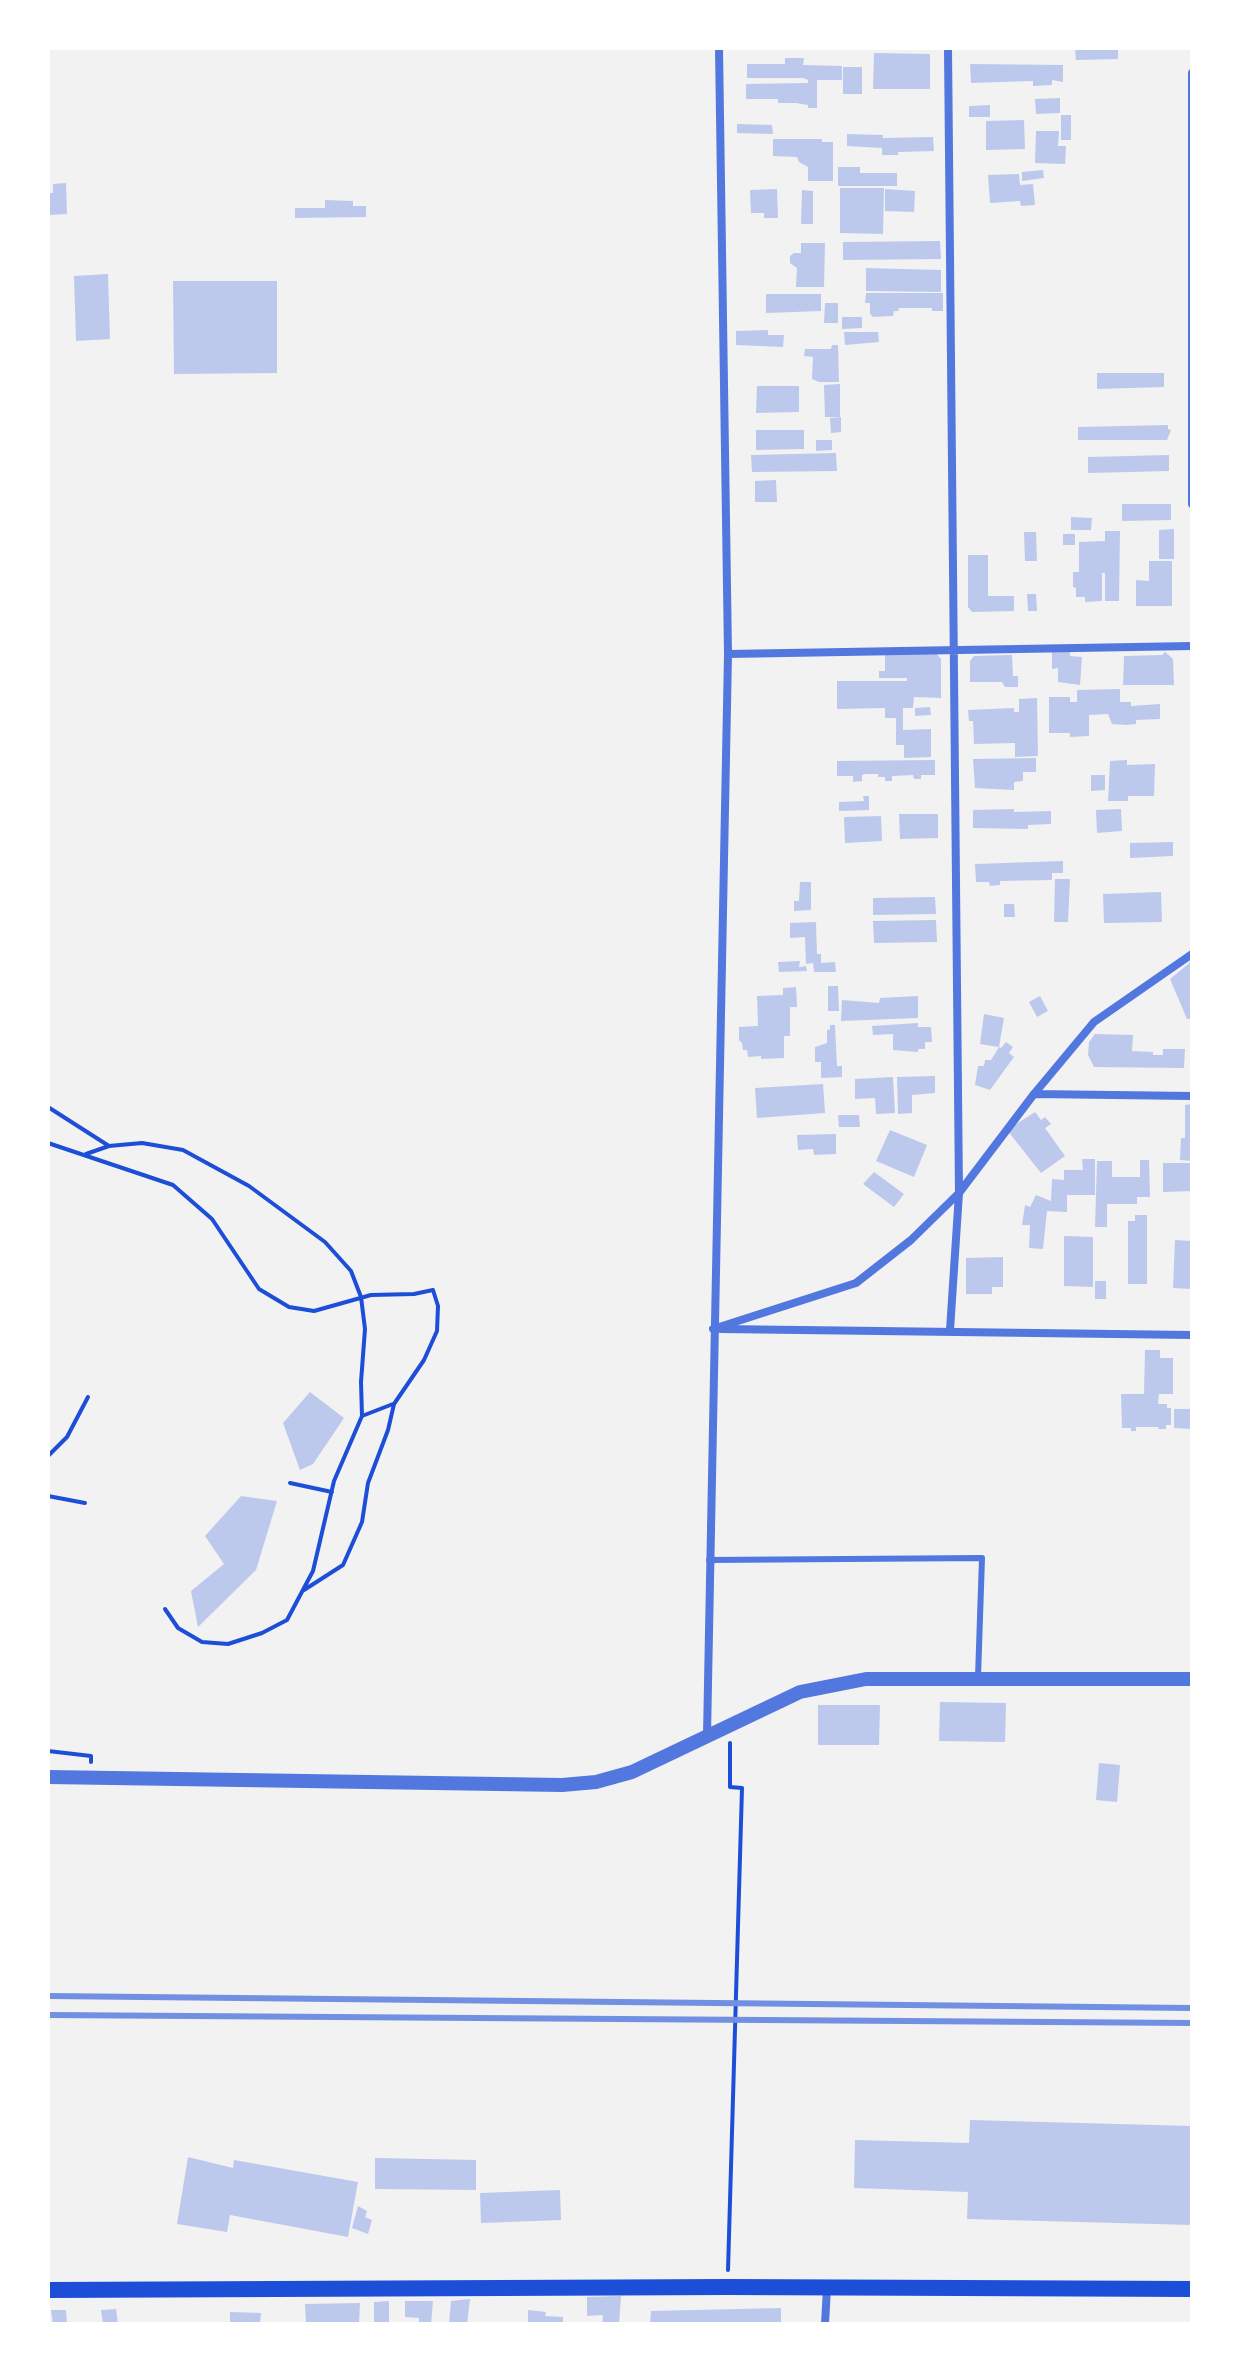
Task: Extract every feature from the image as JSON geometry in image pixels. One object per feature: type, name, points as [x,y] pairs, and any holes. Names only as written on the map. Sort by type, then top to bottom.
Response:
[{"type":"main road","points":[[48,2290],[727,2287],[1192,2289]]},
{"type":"street","points":[[707,1735],[728,654],[719,48]]},
{"type":"street","points":[[948,48],[959,1193],[950,1330]]},
{"type":"street","points":[[1192,73],[1192,504]]},
{"type":"street","points":[[728,654],[1192,646]]},
{"type":"street","points":[[713,1329],[856,1283],[911,1240],[959,1193],[1034,1094],[1094,1022],[1192,954]]},
{"type":"street","points":[[1034,1094],[1192,1096]]},
{"type":"street","points":[[713,1329],[1192,1335]]},
{"type":"street","points":[[48,1777],[562,1785],[596,1782],[632,1772],[800,1692],[835,1684],[866,1679],[1192,1679]]},
{"type":"street","points":[[825,2324],[827,2288]]},
{"type":"lane","points":[[709,1560],[982,1558],[977,1680]]},
{"type":"path","points":[[48,1107],[109,1146]]},
{"type":"path","points":[[48,1143],[173,1185],[212,1219],[259,1289],[289,1307],[314,1311],[361,1297],[433,1290],[438,1306],[437,1331],[424,1360],[394,1404],[388,1430],[368,1483],[362,1522],[343,1565],[302,1591]]},
{"type":"path","points":[[86,1154],[109,1146],[142,1143],[183,1150],[249,1186],[325,1242],[351,1271],[361,1297],[365,1329],[362,1416],[332,1492],[313,1571],[287,1620],[262,1633],[228,1644],[202,1642],[178,1628],[165,1609]]},
{"type":"path","points":[[48,1456],[67,1437],[88,1397]]},
{"type":"path","points":[[362,1416],[394,1404]]},
{"type":"path","points":[[290,1483],[332,1492]]},
{"type":"path","points":[[48,1496],[85,1503]]},
{"type":"path","points":[[722,1741],[730,1737],[730,1787],[742,1788],[727,2287]]},
{"type":"path","points":[[48,1751],[91,1756],[91,1778]]},
{"type":"building","points":[[1075,48],[1118,48],[1118,59],[1076,60]]},
{"type":"building","points":[[874,53],[930,54],[930,89],[873,89]]},
{"type":"building","points":[[785,58],[804,58],[803,65],[842,66],[842,80],[817,80],[817,108],[778,103],[778,99],[746,99],[746,84],[808,83],[803,78],[747,78],[747,64],[785,64]]},
{"type":"building","points":[[970,64],[1063,65],[1063,82],[1052,80],[1052,85],[1033,86],[1033,81],[971,83]]},
{"type":"building","points":[[843,67],[862,67],[862,94],[843,94]]},
{"type":"building","points":[[1060,98],[1060,113],[1036,114],[1035,99]]},
{"type":"building","points":[[990,105],[990,117],[969,117],[969,106]]},
{"type":"building","points":[[1061,115],[1071,115],[1071,140],[1061,140]]},
{"type":"building","points":[[1024,120],[1025,149],[986,150],[986,121]]},
{"type":"building","points":[[737,124],[772,125],[773,134],[737,133]]},
{"type":"building","points":[[1036,131],[1059,131],[1058,146],[1066,146],[1065,164],[1035,163]]},
{"type":"building","points":[[847,134],[883,135],[883,138],[933,137],[934,151],[882,155],[882,148],[847,146]]},
{"type":"building","points":[[773,139],[822,139],[822,142],[833,142],[833,181],[808,181],[808,167],[797,157],[773,156]]},
{"type":"building","points":[[838,167],[860,167],[860,173],[897,173],[897,186],[838,186]]},
{"type":"building","points":[[1043,170],[1044,178],[1022,181],[1022,172]]},
{"type":"building","points":[[1019,174],[1020,185],[1033,184],[1035,205],[1021,206],[1020,201],[990,203],[988,175]]},
{"type":"building","points":[[66,183],[67,214],[48,215],[48,193],[53,193],[53,184]]},
{"type":"building","points":[[840,188],[884,188],[883,234],[840,233]]},
{"type":"building","points":[[777,189],[778,218],[764,218],[764,213],[751,213],[750,190]]},
{"type":"building","points":[[885,189],[915,191],[914,212],[885,211]]},
{"type":"building","points":[[802,190],[813,191],[813,224],[801,224]]},
{"type":"building","points":[[325,200],[353,201],[353,206],[366,206],[366,217],[295,218],[295,208],[325,208]]},
{"type":"building","points":[[940,241],[941,259],[843,260],[843,242]]},
{"type":"building","points":[[801,243],[825,243],[824,287],[796,287],[797,268],[790,263],[790,256],[801,253]]},
{"type":"building","points":[[866,268],[941,270],[941,292],[866,291]]},
{"type":"building","points":[[108,274],[110,339],[76,341],[74,276]]},
{"type":"building","points":[[173,281],[277,281],[277,373],[174,374]]},
{"type":"building","points":[[866,293],[943,293],[943,311],[899,308],[893,316],[873,317],[870,303],[865,303]]},
{"type":"building","points":[[766,294],[821,294],[821,311],[766,313]]},
{"type":"building","points":[[825,303],[838,303],[838,323],[824,323]]},
{"type":"building","points":[[842,317],[862,317],[862,328],[842,329]]},
{"type":"building","points":[[768,330],[768,335],[784,335],[783,347],[736,345],[736,331]]},
{"type":"building","points":[[844,332],[878,332],[879,342],[845,345]]},
{"type":"building","points":[[832,345],[838,345],[839,382],[812,379],[813,357],[804,356],[805,349],[831,349]]},
{"type":"building","points":[[1097,373],[1164,373],[1164,387],[1097,389]]},
{"type":"building","points":[[840,384],[840,417],[825,417],[824,385]]},
{"type":"building","points":[[757,386],[799,386],[799,412],[756,413]]},
{"type":"building","points":[[841,417],[841,432],[831,433],[830,418]]},
{"type":"building","points":[[1168,425],[1171,430],[1167,440],[1078,440],[1078,427]]},
{"type":"building","points":[[756,430],[804,430],[804,449],[756,450]]},
{"type":"building","points":[[816,440],[832,440],[832,450],[816,451]]},
{"type":"building","points":[[836,453],[837,471],[752,472],[751,455]]},
{"type":"building","points":[[1169,455],[1169,471],[1088,473],[1088,457]]},
{"type":"building","points":[[776,480],[777,502],[755,502],[755,481]]},
{"type":"building","points":[[1122,504],[1171,504],[1171,520],[1122,521]]},
{"type":"building","points":[[1071,517],[1092,518],[1091,530],[1071,530]]},
{"type":"building","points":[[1174,529],[1174,559],[1159,559],[1159,530]]},
{"type":"building","points":[[1105,531],[1120,531],[1119,601],[1105,601],[1105,573],[1102,573],[1102,601],[1085,602],[1085,597],[1076,597],[1076,588],[1073,587],[1073,572],[1079,572],[1079,542],[1105,541]]},
{"type":"building","points":[[1024,532],[1036,532],[1037,561],[1025,561]]},
{"type":"building","points":[[1063,534],[1075,534],[1075,545],[1063,545]]},
{"type":"building","points":[[968,555],[988,555],[988,596],[1014,596],[1014,611],[972,612],[968,607]]},
{"type":"building","points":[[1149,561],[1172,561],[1172,606],[1136,606],[1136,580],[1149,581]]},
{"type":"building","points":[[1027,594],[1036,594],[1037,611],[1028,611]]},
{"type":"building","points":[[1052,651],[1070,651],[1070,656],[1082,657],[1080,685],[1058,682],[1058,668],[1052,669]]},
{"type":"building","points":[[1165,652],[1173,659],[1174,685],[1123,685],[1124,656],[1162,655]]},
{"type":"building","points":[[936,653],[941,659],[941,698],[914,697],[913,708],[903,708],[903,730],[931,729],[931,757],[904,758],[904,745],[896,745],[896,718],[885,718],[885,708],[837,709],[837,681],[907,681],[907,678],[879,678],[879,671],[885,671],[885,654]]},
{"type":"building","points":[[1012,655],[1013,676],[1018,676],[1018,687],[1005,687],[1002,682],[970,682],[970,661],[974,656]]},
{"type":"building","points":[[1120,689],[1120,702],[1131,702],[1131,706],[1160,704],[1160,719],[1136,720],[1136,724],[1126,725],[1112,724],[1108,714],[1089,715],[1089,736],[1070,737],[1070,733],[1049,733],[1049,697],[1070,697],[1070,702],[1077,702],[1077,690]]},
{"type":"building","points":[[1037,698],[1038,756],[1015,757],[1015,743],[974,744],[973,721],[969,721],[968,710],[1014,708],[1014,712],[1019,712],[1019,699]]},
{"type":"building","points":[[930,707],[931,715],[915,716],[915,708]]},
{"type":"building","points":[[1036,758],[1036,772],[1023,772],[1023,781],[1014,782],[1014,790],[975,788],[973,759]]},
{"type":"building","points":[[935,760],[935,775],[921,775],[921,779],[914,779],[913,775],[892,776],[892,781],[885,781],[885,777],[878,777],[878,774],[865,774],[862,781],[853,782],[853,776],[837,776],[837,761]]},
{"type":"building","points":[[1127,760],[1127,765],[1155,764],[1154,796],[1128,796],[1128,801],[1108,801],[1110,761]]},
{"type":"building","points":[[1091,775],[1105,775],[1105,790],[1091,791]]},
{"type":"building","points":[[863,796],[869,796],[869,810],[839,811],[839,802],[864,801]]},
{"type":"building","points":[[1014,809],[1014,812],[1051,811],[1051,824],[1028,825],[1028,829],[973,828],[973,810]]},
{"type":"building","points":[[1121,809],[1122,831],[1097,833],[1096,810]]},
{"type":"building","points":[[899,814],[938,814],[938,838],[900,839]]},
{"type":"building","points":[[881,816],[882,841],[845,843],[844,817]]},
{"type":"building","points":[[1173,842],[1173,856],[1130,858],[1130,843]]},
{"type":"building","points":[[1063,861],[1063,873],[1052,873],[1052,880],[1000,881],[1000,885],[990,886],[989,882],[976,882],[975,864]]},
{"type":"building","points":[[1055,879],[1070,879],[1068,922],[1054,922]]},
{"type":"building","points":[[800,882],[811,882],[811,910],[794,911],[794,901],[799,901]]},
{"type":"building","points":[[1161,892],[1162,922],[1104,923],[1103,894]]},
{"type":"building","points":[[935,897],[936,914],[873,915],[873,898]]},
{"type":"building","points":[[1004,904],[1014,904],[1015,917],[1004,917]]},
{"type":"building","points":[[936,920],[937,942],[874,943],[873,921]]},
{"type":"building","points":[[816,922],[817,954],[821,954],[821,963],[835,962],[836,972],[814,972],[813,963],[806,964],[805,937],[790,938],[790,923]]},
{"type":"building","points":[[800,961],[799,967],[806,966],[807,971],[779,972],[778,962]]},
{"type":"building","points":[[1192,961],[1192,1019],[1187,1019],[1170,979]]},
{"type":"building","points":[[828,986],[838,986],[839,1011],[828,1011]]},
{"type":"building","points":[[796,987],[797,1007],[790,1007],[790,1036],[784,1036],[784,1058],[748,1057],[739,1040],[739,1027],[758,1026],[757,996],[783,995],[783,988]]},
{"type":"building","points":[[918,996],[918,1018],[841,1021],[842,1000],[879,1003],[880,998]]},
{"type":"building","points":[[1040,996],[1048,1011],[1037,1017],[1029,1002]]},
{"type":"building","points":[[984,1014],[1004,1018],[999,1047],[980,1044]]},
{"type":"building","points":[[918,1023],[918,1027],[931,1027],[932,1042],[925,1042],[925,1049],[918,1049],[918,1052],[893,1050],[893,1034],[873,1035],[872,1026]]},
{"type":"building","points":[[830,1025],[835,1025],[837,1066],[842,1066],[842,1077],[821,1078],[821,1062],[815,1062],[815,1047],[827,1043]]},
{"type":"building","points":[[1095,1034],[1133,1035],[1132,1051],[1153,1052],[1153,1055],[1163,1055],[1163,1049],[1185,1049],[1184,1068],[1094,1067],[1088,1055],[1089,1042]]},
{"type":"building","points":[[1006,1042],[1013,1047],[1009,1053],[1014,1057],[990,1090],[975,1085],[978,1066],[984,1066],[985,1060],[991,1060]]},
{"type":"building","points":[[935,1076],[935,1093],[912,1095],[912,1113],[898,1114],[897,1077]]},
{"type":"building","points":[[893,1077],[895,1113],[876,1114],[875,1098],[855,1099],[855,1079]]},
{"type":"building","points":[[823,1084],[825,1113],[757,1118],[755,1088]]},
{"type":"building","points":[[1192,1104],[1192,1161],[1180,1160],[1181,1138],[1185,1138],[1185,1105]]},
{"type":"building","points":[[1035,1112],[1041,1120],[1045,1117],[1051,1124],[1045,1128],[1065,1156],[1041,1173],[1007,1130]]},
{"type":"building","points":[[838,1115],[859,1115],[860,1127],[839,1127]]},
{"type":"building","points":[[890,1130],[927,1145],[914,1177],[876,1161]]},
{"type":"building","points":[[836,1134],[836,1154],[814,1155],[813,1149],[798,1150],[797,1135]]},
{"type":"building","points":[[1082,1159],[1095,1159],[1095,1195],[1067,1195],[1067,1212],[1047,1211],[1043,1249],[1029,1248],[1030,1225],[1022,1225],[1025,1205],[1030,1207],[1036,1195],[1051,1201],[1052,1179],[1064,1180],[1064,1170],[1083,1170]]},
{"type":"building","points":[[1140,1160],[1149,1160],[1150,1197],[1137,1197],[1137,1204],[1107,1204],[1107,1227],[1095,1227],[1097,1161],[1112,1161],[1112,1177],[1140,1177]]},
{"type":"building","points":[[1163,1163],[1192,1163],[1192,1191],[1163,1192]]},
{"type":"building","points":[[874,1172],[904,1194],[894,1207],[863,1184]]},
{"type":"building","points":[[1135,1215],[1147,1215],[1147,1284],[1128,1284],[1128,1221],[1135,1221]]},
{"type":"building","points":[[1064,1236],[1093,1237],[1093,1287],[1064,1286]]},
{"type":"building","points":[[1175,1240],[1192,1241],[1192,1289],[1173,1288]]},
{"type":"building","points":[[1003,1257],[1003,1287],[992,1287],[992,1294],[966,1294],[966,1258]]},
{"type":"building","points":[[1095,1281],[1106,1281],[1106,1299],[1095,1299]]},
{"type":"building","points":[[1145,1350],[1160,1350],[1160,1358],[1173,1358],[1173,1394],[1159,1394],[1158,1404],[1167,1404],[1167,1408],[1171,1408],[1171,1425],[1166,1425],[1166,1429],[1136,1427],[1136,1431],[1131,1431],[1131,1428],[1122,1428],[1121,1394],[1144,1394]]},
{"type":"building","points":[[310,1392],[344,1418],[313,1464],[300,1470],[283,1423]]},
{"type":"building","points":[[1174,1409],[1192,1409],[1192,1429],[1174,1428]]},
{"type":"building","points":[[241,1496],[277,1501],[256,1570],[198,1627],[191,1591],[224,1564],[205,1536]]},
{"type":"building","points":[[940,1702],[1006,1703],[1005,1742],[939,1741]]},
{"type":"building","points":[[818,1705],[880,1705],[879,1745],[818,1745]]},
{"type":"building","points":[[1099,1763],[1120,1765],[1117,1802],[1096,1800]]},
{"type":"building","points":[[970,2120],[1192,2126],[1192,2225],[967,2219],[968,2192],[854,2188],[855,2140],[969,2143]]},
{"type":"building","points":[[188,2157],[233,2168],[234,2160],[358,2182],[348,2237],[230,2215],[227,2232],[177,2224]]},
{"type":"building","points":[[375,2158],[476,2160],[476,2190],[375,2189]]},
{"type":"building","points":[[560,2190],[561,2220],[481,2223],[480,2193]]},
{"type":"building","points":[[358,2206],[367,2211],[365,2217],[372,2220],[368,2234],[352,2228]]},
{"type":"building","points":[[621,2296],[619,2324],[602,2324],[603,2315],[587,2316],[587,2297]]},
{"type":"building","points":[[470,2299],[467,2324],[449,2324],[451,2301]]},
{"type":"building","points":[[389,2301],[389,2324],[374,2324],[374,2302]]},
{"type":"building","points":[[405,2301],[433,2301],[431,2324],[419,2324],[419,2318],[405,2317]]},
{"type":"building","points":[[360,2303],[359,2324],[306,2324],[305,2304]]},
{"type":"building","points":[[781,2308],[781,2324],[650,2324],[651,2311]]},
{"type":"building","points":[[116,2309],[118,2324],[103,2324],[101,2310]]},
{"type":"building","points":[[51,2310],[66,2310],[67,2324],[53,2324]]},
{"type":"building","points":[[528,2310],[546,2312],[545,2316],[563,2317],[563,2324],[528,2324]]},
{"type":"building","points":[[230,2312],[261,2313],[260,2324],[230,2324]]},
{"type":"railway","points":[[48,1996],[1192,2008]]},
{"type":"railway","points":[[48,2015],[1192,2023]]}]
